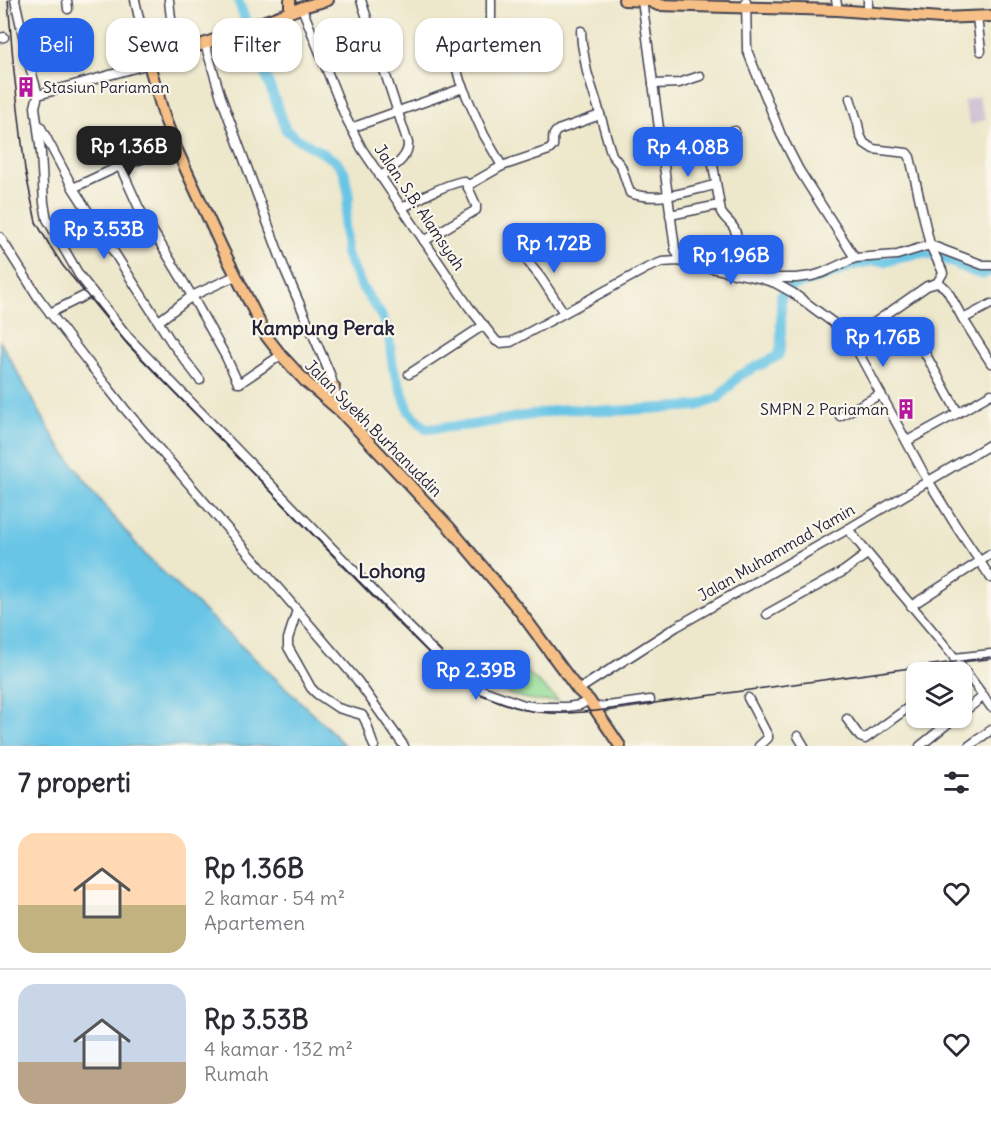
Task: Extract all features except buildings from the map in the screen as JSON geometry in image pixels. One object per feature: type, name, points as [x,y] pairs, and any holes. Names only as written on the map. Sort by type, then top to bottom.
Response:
[{"type":"main road","points":[[290,0],[290,12]]},
{"type":"main road","points":[[200,46],[304,5],[328,0]]},
{"type":"main road","points":[[624,0],[647,1],[658,5],[868,3],[895,11],[941,18],[991,16]]},
{"type":"main road","points":[[716,0],[837,10],[991,10]]},
{"type":"main road","name":"Jalan Syekh Burhanuddin","points":[[151,72],[176,148],[235,276],[267,337],[306,382],[341,412],[456,535],[519,610],[592,704],[620,746]]},
{"type":"main road","points":[[322,395],[332,391],[334,387]]},
{"type":"street","points":[[15,0],[38,95],[35,107],[47,219],[79,275],[136,345],[455,672],[482,690],[524,705],[567,707],[650,700]]},
{"type":"street","points":[[135,0],[139,18]]},
{"type":"street","points":[[169,0],[171,18]]},
{"type":"street","points":[[361,0],[408,143],[408,150],[402,160],[380,177]]},
{"type":"street","points":[[490,0],[490,18]]},
{"type":"street","points":[[647,1],[653,84],[675,249],[678,255],[692,264]]},
{"type":"street","points":[[746,4],[747,50],[784,141],[799,170],[855,258]]},
{"type":"street","name":"Jalan. S.B. Alamsyah","points":[[304,5],[324,65],[351,128],[380,177],[469,307],[496,341],[505,344],[662,262]]},
{"type":"street","points":[[977,17],[981,51]]},
{"type":"street","points":[[581,31],[587,72],[610,149],[621,166],[630,193],[640,196],[667,196],[715,184]]},
{"type":"street","points":[[205,44],[221,97],[285,270],[323,358],[341,412]]},
{"type":"street","points":[[38,95],[120,72]]},
{"type":"street","points":[[458,72],[484,135],[502,166]]},
{"type":"street","points":[[653,84],[679,82],[700,76]]},
{"type":"street","points":[[351,128],[463,88]]},
{"type":"street","points":[[850,98],[864,143],[873,149],[907,153],[910,157],[930,245],[943,273],[937,283]]},
{"type":"street","points":[[467,186],[502,166],[549,150],[553,146],[554,133],[558,130],[600,115]]},
{"type":"street","points":[[37,120],[73,188],[172,343],[200,380]]},
{"type":"street","points":[[734,273],[738,254],[735,232],[731,224],[722,216],[709,137],[735,131]]},
{"type":"street","points":[[73,188],[120,166],[176,148]]},
{"type":"street","points":[[120,166],[139,208],[192,296],[238,383],[281,355]]},
{"type":"street","points":[[402,208],[457,182],[466,183],[476,210],[424,241]]},
{"type":"street","points":[[670,215],[719,205]]},
{"type":"street","points":[[0,237],[50,314],[124,408],[357,680],[404,746]]},
{"type":"street","points":[[759,278],[812,276],[855,258],[897,255],[930,245],[983,265],[991,264]]},
{"type":"street","points":[[662,262],[668,259],[675,249]]},
{"type":"street","points":[[520,252],[541,278],[564,313]]},
{"type":"street","points":[[662,262],[678,261],[775,283],[793,293],[847,333],[923,472],[991,578]]},
{"type":"street","points":[[159,321],[192,296],[235,276]]},
{"type":"street","points":[[851,339],[927,286],[937,283],[947,290],[963,319],[988,351],[991,363]]},
{"type":"street","points":[[50,314],[92,292]]},
{"type":"street","points":[[963,319],[991,304]]},
{"type":"street","points":[[409,374],[484,325]]},
{"type":"street","points":[[920,344],[958,413]]},
{"type":"street","points":[[840,416],[881,394]]},
{"type":"street","points":[[907,441],[991,394]]},
{"type":"street","name":"Jalan Muhammad Yamin","points":[[579,690],[676,627],[991,444]]},
{"type":"street","points":[[917,487],[921,483],[923,472]]},
{"type":"street","points":[[848,529],[954,658],[991,707]]},
{"type":"street","points":[[767,615],[844,571],[867,554]]},
{"type":"street","points":[[911,606],[991,554]]},
{"type":"street","points":[[297,610],[288,639],[288,647],[311,688],[338,708],[363,715],[374,746]]},
{"type":"street","points":[[954,658],[991,654]]},
{"type":"street","points":[[972,705],[984,696]]},
{"type":"street","points":[[747,698],[768,736],[759,746]]},
{"type":"street","points":[[847,719],[860,737],[866,739],[906,709]]},
{"type":"street","points":[[920,746],[941,728]]},
{"type":"street","points":[[969,746],[991,730]]},
{"type":"street","points":[[798,736],[804,746]]},
{"type":"shaded area","points":[[978,96],[986,119],[971,125],[963,101]]},
{"type":"green space","points":[[508,655],[559,701],[538,701],[511,695],[476,676]]},
{"type":"water","points":[[0,341],[57,443],[147,557],[345,746],[0,746]]},
{"type":"waterway","points":[[238,0],[286,130],[336,161],[344,171],[349,196],[344,226],[346,254],[362,287],[388,330],[393,367],[409,411],[426,429],[472,425],[565,409],[612,411],[697,406],[718,398],[740,375],[778,356],[781,346],[781,296],[791,286],[827,276],[853,265],[871,261],[889,261],[924,253],[974,272],[984,274],[991,271]]},
{"type":"railway","points":[[8,0],[25,170],[36,222],[63,266],[128,345],[452,676],[491,699],[515,707],[538,712],[572,713],[991,657]]},
{"type":"place","name":"Stasiun Pariaman","points":[[26,87]]},
{"type":"place","name":"SMPN 2 Pariaman","points":[[906,409]]},
{"type":"district","name":"Kampung Perak","points":[[323,328]]},
{"type":"district","name":"Lohong","points":[[392,571]]}]
